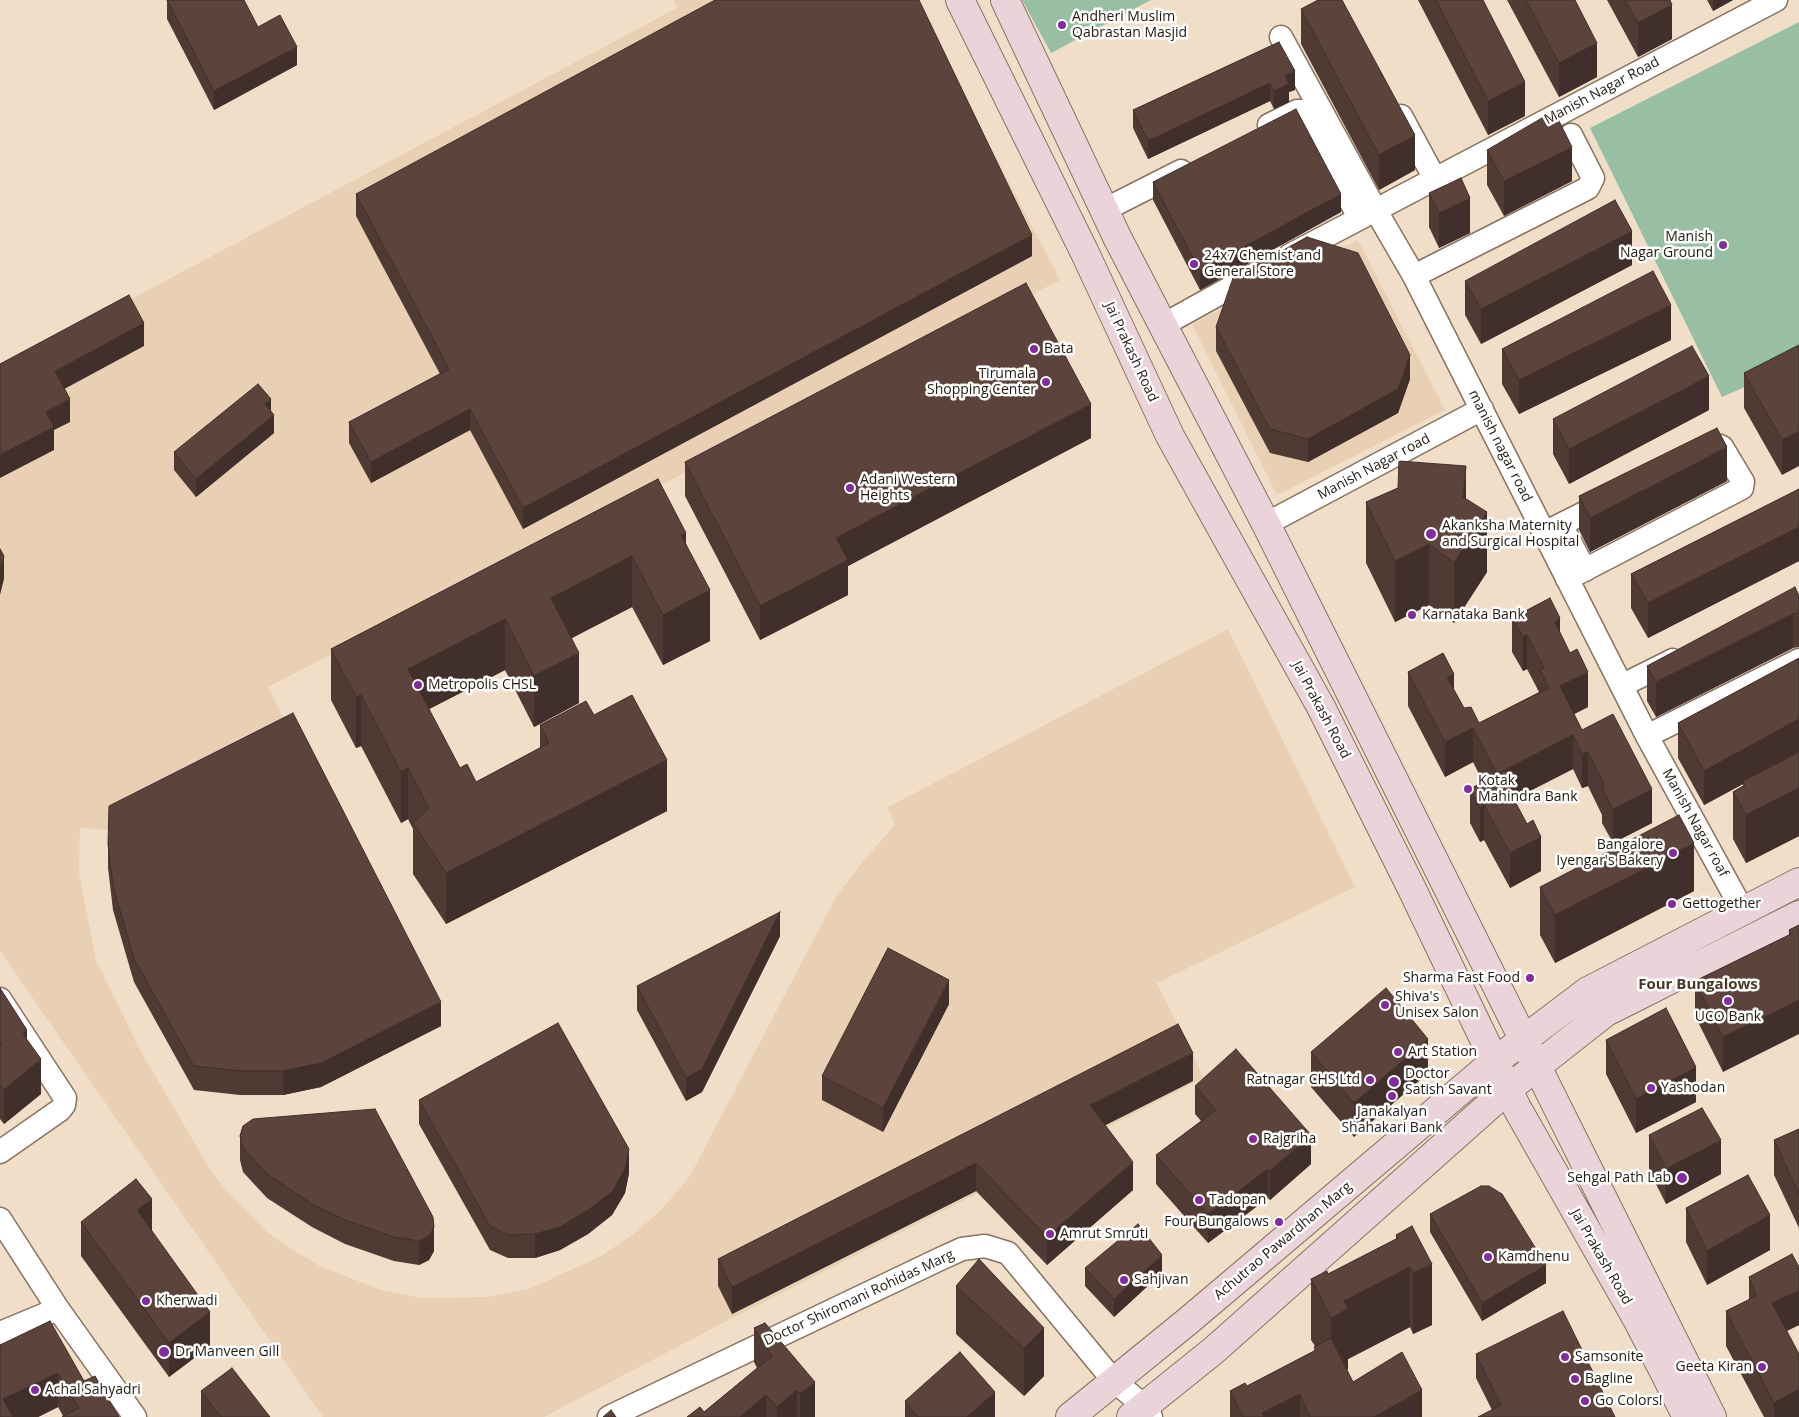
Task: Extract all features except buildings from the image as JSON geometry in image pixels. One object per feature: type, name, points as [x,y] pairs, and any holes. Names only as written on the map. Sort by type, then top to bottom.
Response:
[{"type":"main road","name":"Jai Prakash Road","points":[[960,0],[1085,253],[1170,436],[1321,707],[1411,887],[1508,1090],[1637,1319],[1687,1417]]},
{"type":"main road","name":"Jai Prakash Road","points":[[1005,0],[1104,210],[1266,524],[1712,1417]]},
{"type":"main road","name":"Achutrao Pawardhan Marg","points":[[1070,1417],[1195,1315],[1494,1062],[1588,991],[1799,882]]},
{"type":"main road","points":[[1142,1413],[1508,1090],[1606,1012],[1799,915]]},
{"type":"street","name":"Manish Nagar Road","points":[[1162,325],[1367,213],[1776,0]]},
{"type":"street","points":[[1288,35],[1336,130],[1371,187]]},
{"type":"street","points":[[1389,94],[1435,179]]},
{"type":"street","points":[[1254,133],[1297,111],[1304,111],[1367,213]]},
{"type":"street","points":[[1336,130],[1367,213]]},
{"type":"street","points":[[1414,276],[1588,188],[1594,178],[1571,134]]},
{"type":"street","points":[[1104,210],[1203,159]]},
{"type":"street","name":"manish nagar road","points":[[1367,213],[1414,276],[1482,410],[1553,529],[1576,574],[1623,685],[1647,736]]},
{"type":"street","name":"Manish Nagar road","points":[[1266,524],[1482,410]]},
{"type":"street","points":[[1576,574],[1742,488],[1743,482],[1722,447],[1717,447],[1682,464]]},
{"type":"street","points":[[1553,529],[1622,494]]},
{"type":"street","points":[[1623,685],[1696,648]]},
{"type":"street","points":[[1647,736],[1799,660]]},
{"type":"street","name":"Manish Nagar roaf","points":[[1647,736],[1743,911]]},
{"type":"street","points":[[0,999],[65,1098],[64,1105],[60,1110],[0,1152]]},
{"type":"street","points":[[0,1219],[58,1309],[135,1417]]},
{"type":"street","name":"Doctor Shiromani Rohidas Marg","points":[[609,1417],[962,1249],[985,1246],[1008,1253],[1142,1413]]},
{"type":"street","points":[[0,1333],[58,1309]]},
{"type":"shaded area","points":[[674,0],[914,0],[1060,280],[268,687],[293,737],[109,830],[80,828],[79,873],[96,960],[139,1048],[211,1171],[228,1192],[267,1232],[320,1266],[381,1290],[422,1298],[487,1297],[529,1289],[601,1256],[632,1235],[662,1209],[690,1176],[837,895],[864,860],[895,825],[888,807],[1228,629],[1355,887],[1157,983],[1204,1078],[721,1324],[544,1417],[323,1417],[0,951],[0,369],[677,8]]},
{"type":"shaded area","points":[[1358,240],[1445,410],[1277,495],[1192,324]]},
{"type":"green space","points":[[1022,0],[1151,0],[1051,53]]},
{"type":"green space","name":"Manish Nagar Ground","points":[[1799,22],[1799,363],[1722,397],[1590,128]]},
{"type":"place","name":"Andheri Muslim Qabrastan Masjid","points":[[1062,25]]},
{"type":"place","name":"Manish Nagar Ground","points":[[1723,245]]},
{"type":"place","name":"24x7 Chemist and General Store","points":[[1194,264]]},
{"type":"place","name":"Bata","points":[[1034,349]]},
{"type":"place","name":"Tirumala Shopping Center","points":[[1046,382]]},
{"type":"place","name":"Adani Western Heights","points":[[850,488]]},
{"type":"place","name":"Akanksha Maternity and Surgical Hospital","points":[[1431,534]]},
{"type":"place","name":"Karnataka Bank","points":[[1412,615]]},
{"type":"place","name":"Metropolis CHSL","points":[[418,685]]},
{"type":"place","name":"Kotak Mahindra Bank","points":[[1468,789]]},
{"type":"place","name":"Bangalore Iyengar's Bakery","points":[[1673,853]]},
{"type":"place","name":"Gettogether","points":[[1672,904]]},
{"type":"place","name":"Sharma Fast Food","points":[[1530,978]]},
{"type":"place","name":"UCO Bank","points":[[1728,1001]]},
{"type":"place","name":"Shiva's Unisex Salon","points":[[1385,1005]]},
{"type":"place","name":"Art Station","points":[[1398,1052]]},
{"type":"place","name":"Ratnagar CHS Ltd","points":[[1370,1080]]},
{"type":"place","name":"Doctor Satish Savant","points":[[1394,1082]]},
{"type":"place","name":"Yashodan","points":[[1651,1088]]},
{"type":"place","name":"Janakalyan Shahakari Bank","points":[[1392,1096]]},
{"type":"place","name":"Rajgriha","points":[[1253,1139]]},
{"type":"place","name":"Sehgal Path Lab","points":[[1682,1178]]},
{"type":"place","name":"Tadopan","points":[[1199,1200]]},
{"type":"place","name":"Four Bungalows","points":[[1279,1222]]},
{"type":"place","name":"Amrut Smruti","points":[[1050,1234]]},
{"type":"place","name":"Kamdhenu","points":[[1488,1257]]},
{"type":"place","name":"Sahjivan","points":[[1124,1280]]},
{"type":"place","name":"Kherwadi","points":[[146,1301]]},
{"type":"place","name":"Dr Manveen Gill","points":[[164,1352]]},
{"type":"place","name":"Samsonite","points":[[1565,1357]]},
{"type":"place","name":"Geeta Kiran","points":[[1762,1367]]},
{"type":"place","name":"Bagline","points":[[1575,1379]]},
{"type":"place","name":"Achal Sahyadri","points":[[35,1390]]},
{"type":"place","name":"Go Colors!","points":[[1585,1401]]},
{"type":"district","name":"Four Bungalows","points":[[1698,985]]}]
